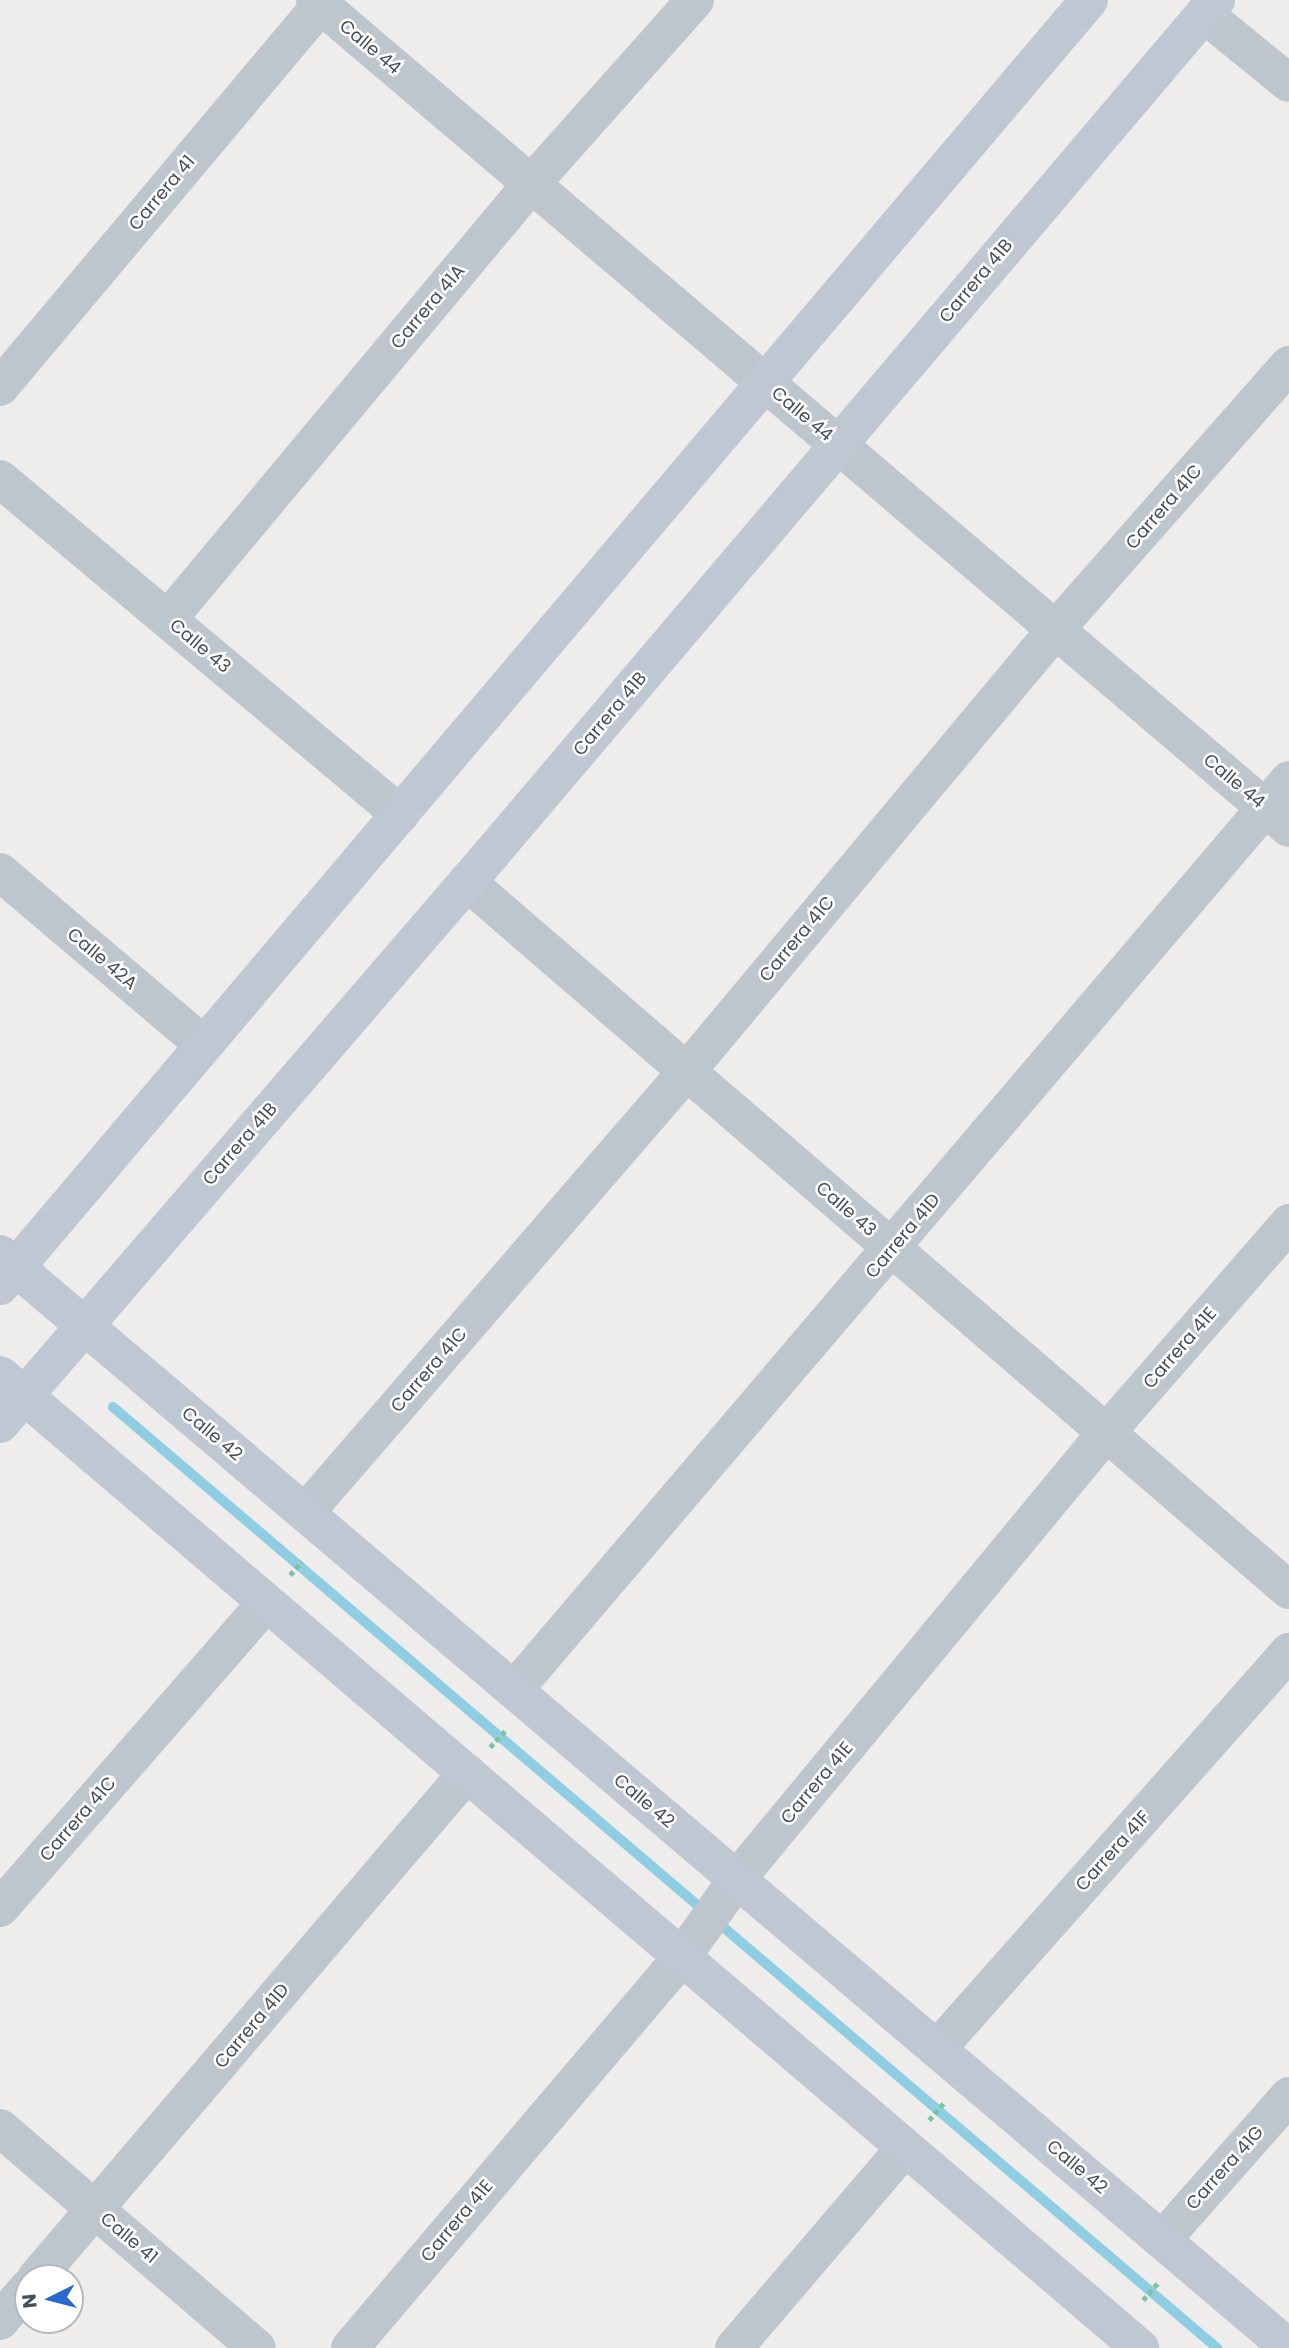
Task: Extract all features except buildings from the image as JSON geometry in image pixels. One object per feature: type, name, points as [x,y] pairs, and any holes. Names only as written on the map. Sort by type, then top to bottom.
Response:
[{"type":"street","name":"Carrera 41A","points":[[168,619],[532,183],[695,0]]},
{"type":"street","points":[[5,1269],[204,1045],[1089,0]]},
{"type":"street","name":"Calle 44","points":[[320,2],[1056,629],[1281,805]]},
{"type":"street","name":"Carrera 41","points":[[0,387],[320,2]]},
{"type":"street","points":[[1210,7],[1289,83]]},
{"type":"street","name":"Carrera 41B","points":[[8,1399],[84,1325],[467,882],[837,443],[1210,7]]},
{"type":"street","name":"Carrera 41C","points":[[305,1513],[687,1071],[1056,629],[1289,365]]},
{"type":"street","name":"Calle 43","points":[[0,479],[400,814]]},
{"type":"street","name":"Carrera 41D","points":[[514,1706],[893,1249],[1281,805]]},
{"type":"street","name":"Calle 42A","points":[[0,872],[204,1045]]},
{"type":"street","name":"Calle 43","points":[[467,882],[1289,1590]]},
{"type":"street","name":"Carrera 41E","points":[[350,2348],[686,1950],[731,1888],[1106,1433],[1289,1223]]},
{"type":"street","name":"Calle 42","points":[[5,1269],[84,1325],[305,1513],[514,1706],[731,1888],[937,2049],[1163,2258],[1289,2348]]},
{"type":"street","points":[[8,1399],[274,1594],[475,1764],[686,1950],[913,2138],[1123,2333]]},
{"type":"street","name":"Carrera 41C","points":[[0,1908],[274,1594]]},
{"type":"street","name":"Carrera 41F","points":[[937,2049],[1289,1652]]},
{"type":"street","name":"Carrera 41D","points":[[48,2264],[475,1764]]},
{"type":"street","name":"Carrera 41G","points":[[1163,2258],[1289,2096]]},
{"type":"street","name":"Calle 41","points":[[0,2129],[257,2348]]},
{"type":"street","points":[[734,2348],[913,2138]]},
{"type":"street","points":[[0,2321],[14,2304]]},
{"type":"path","points":[[274,1594],[304,1558]]},
{"type":"path","points":[[475,1764],[514,1706]]},
{"type":"path","points":[[913,2138],[951,2095]]},
{"type":"path","points":[[1123,2333],[1163,2258]]},
{"type":"waterway","points":[[113,1407],[1217,2348]]}]
